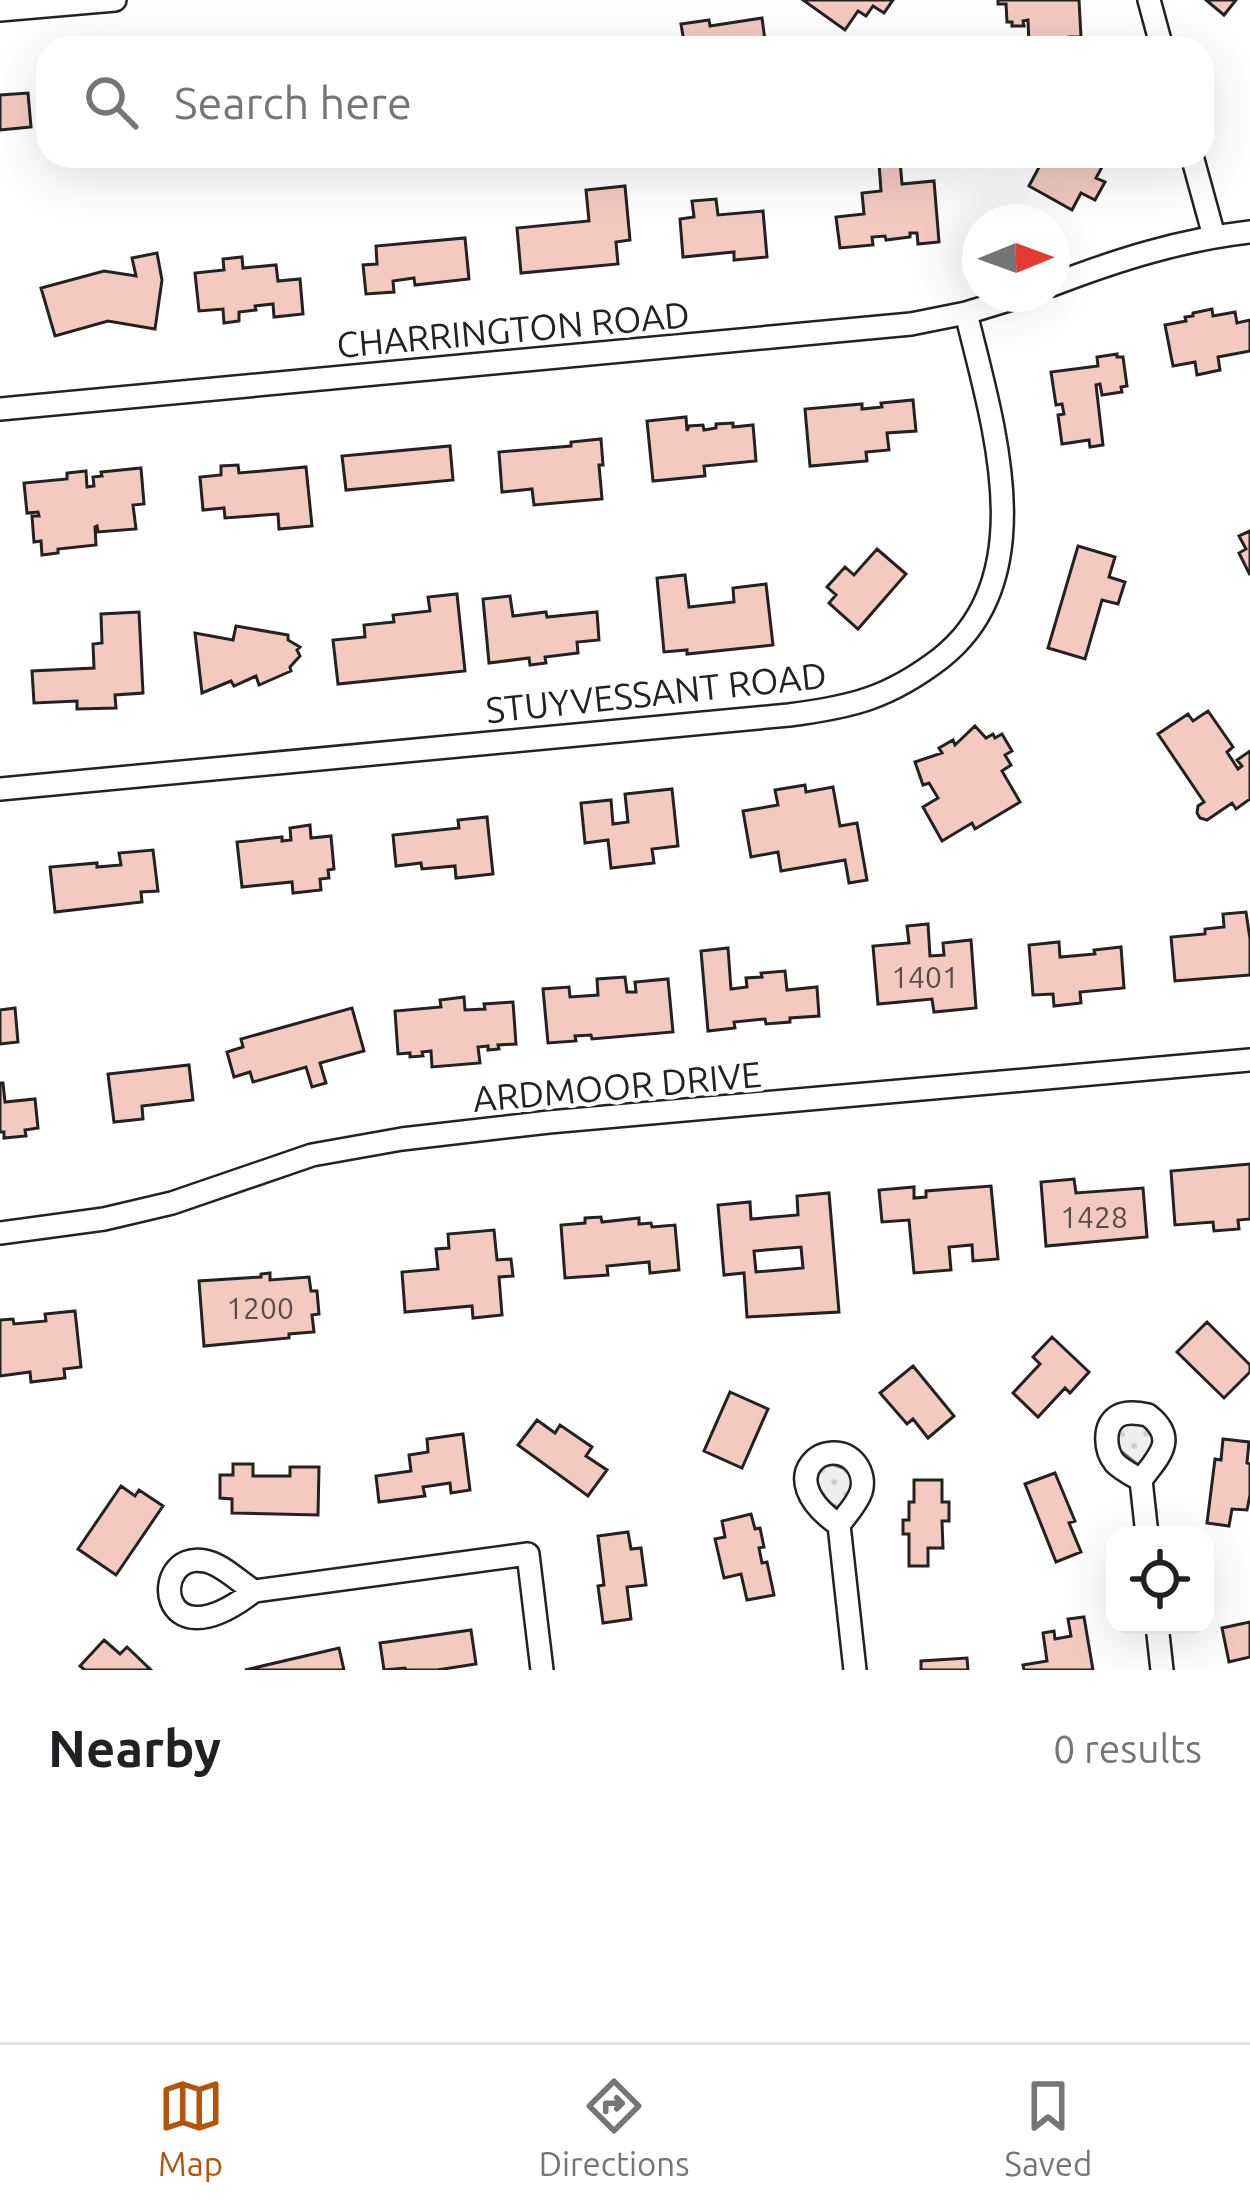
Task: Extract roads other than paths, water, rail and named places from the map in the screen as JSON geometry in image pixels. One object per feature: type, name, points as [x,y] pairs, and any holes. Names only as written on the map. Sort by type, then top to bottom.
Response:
[{"type":"street","points":[[0,10],[116,0]]},
{"type":"street","points":[[1149,0],[1159,36]]},
{"type":"street","points":[[1195,168],[1214,236]]},
{"type":"street","points":[[1070,278],[1125,258],[1250,232]]},
{"type":"street","name":"CHARRINGTON ROAD","points":[[0,409],[911,324],[969,312]]},
{"type":"street","name":"STUYVESSANT ROAD","points":[[0,789],[789,715],[877,698],[921,674],[949,651],[982,610],[999,564],[1003,533],[999,475],[966,313]]},
{"type":"street","name":"ARDMOOR DRIVE","points":[[0,1233],[104,1219],[172,1203],[312,1156],[402,1139],[1250,1060]]},
{"type":"street","points":[[1141,1480],[1146,1526]]},
{"type":"street","points":[[838,1525],[855,1670]]},
{"type":"street","points":[[254,1592],[528,1554],[542,1670]]},
{"type":"street","points":[[1158,1634],[1162,1670]]}]
